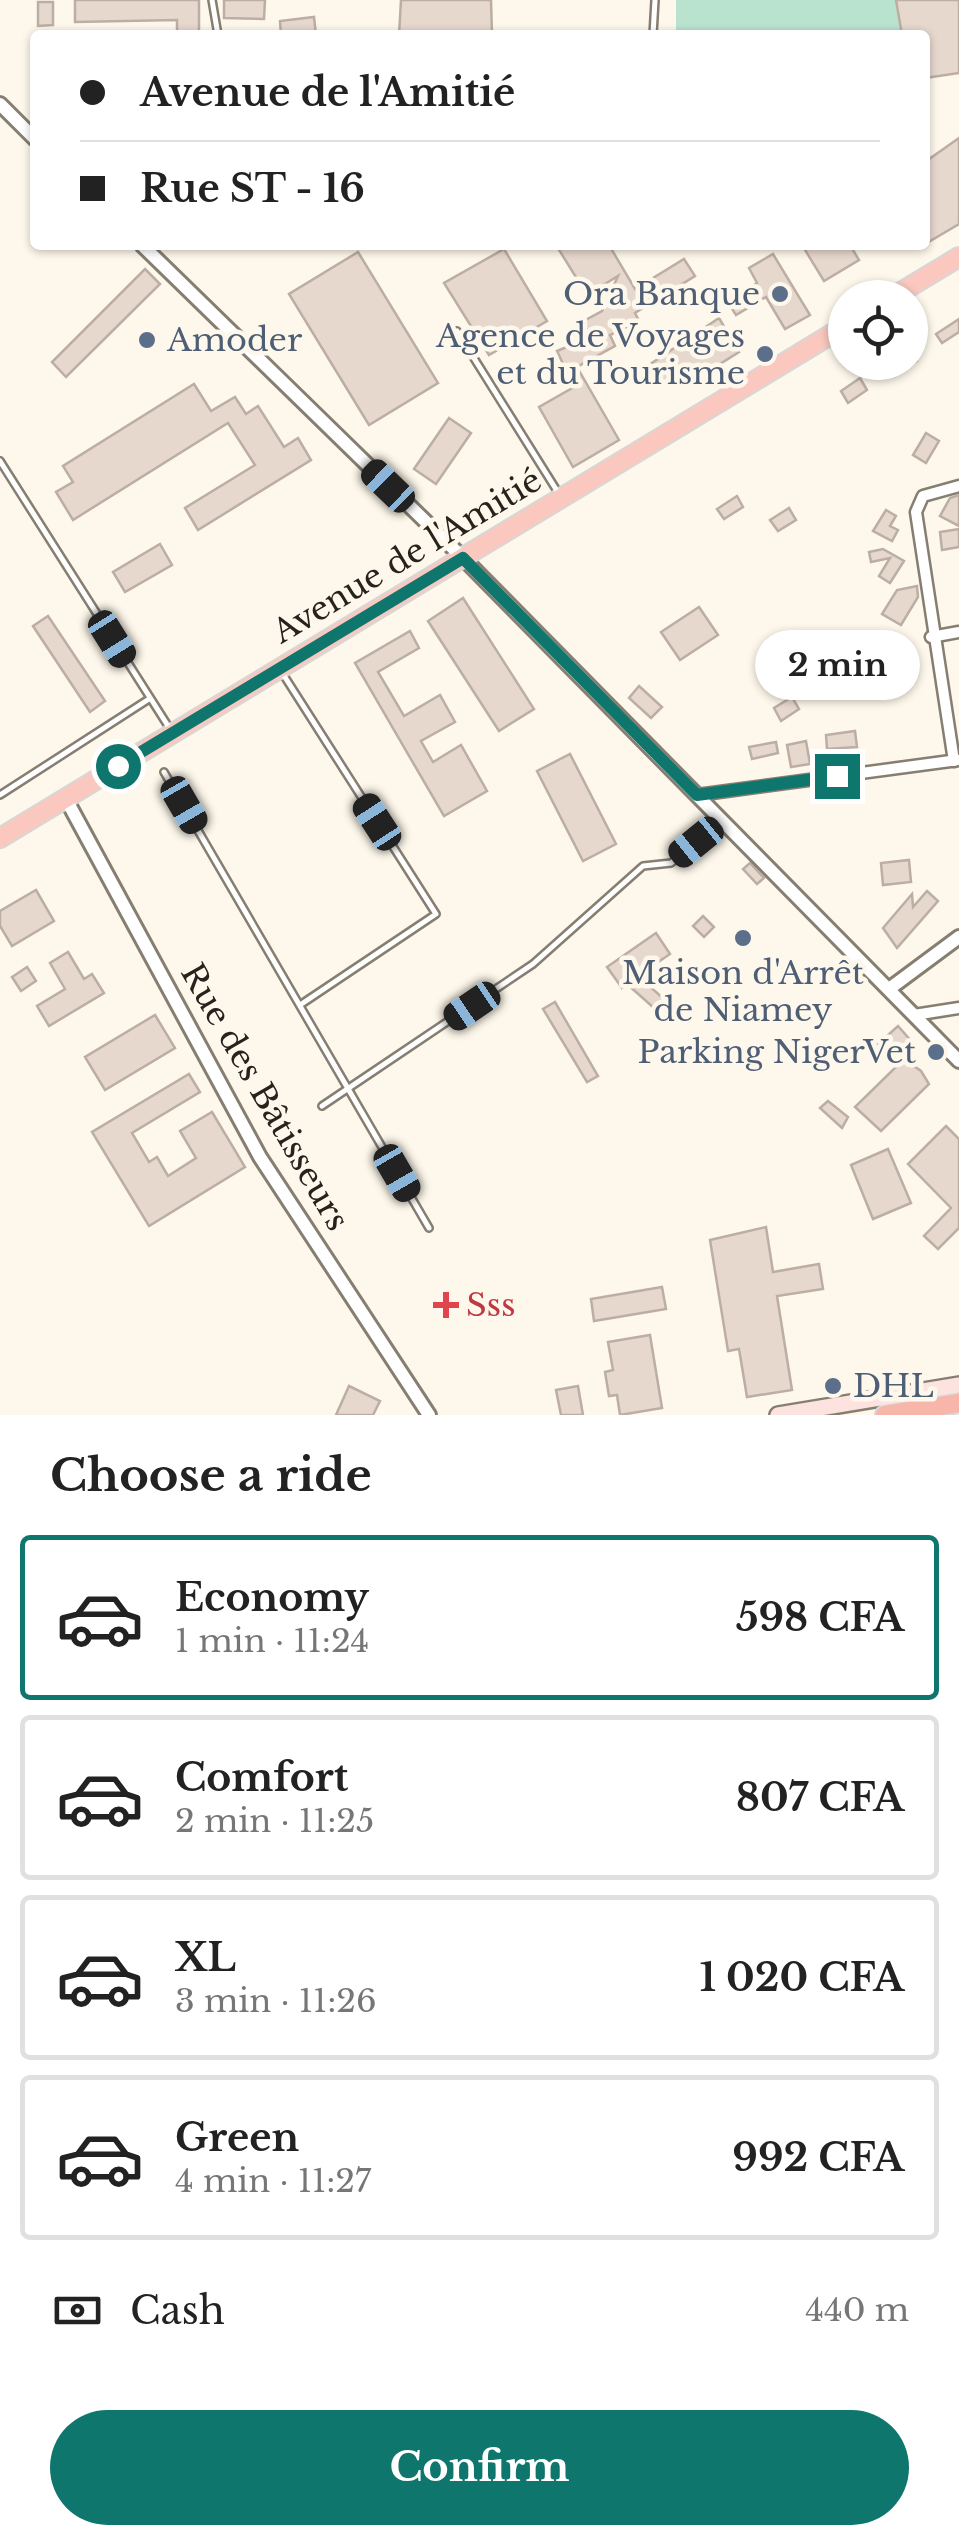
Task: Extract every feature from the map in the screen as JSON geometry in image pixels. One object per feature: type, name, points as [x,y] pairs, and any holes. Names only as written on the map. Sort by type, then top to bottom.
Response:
[{"type":"highway","points":[[885,1415],[959,1403]]},
{"type":"main road","points":[[921,280],[959,256]]},
{"type":"main road","name":"Avenue de l'Amitié","points":[[0,838],[828,336]]},
{"type":"main road","points":[[778,1415],[959,1385]]},
{"type":"street","points":[[0,104],[30,134]]},
{"type":"street","points":[[147,250],[463,558],[959,1060]]},
{"type":"street","points":[[697,795],[956,761],[931,637],[916,512],[923,496],[959,486]]},
{"type":"street","points":[[931,637],[959,632]]},
{"type":"street","name":"Rue des Bâtisseurs","points":[[66,799],[260,1157],[430,1415]]},
{"type":"street","points":[[889,990],[959,937]]},
{"type":"street","points":[[914,1015],[959,1008]]},
{"type":"lane","points":[[212,0],[217,30]]},
{"type":"lane","points":[[653,30],[655,0]]},
{"type":"lane","points":[[457,330],[561,498]]},
{"type":"lane","points":[[0,461],[172,732]]},
{"type":"lane","points":[[279,668],[436,914],[300,1006]]},
{"type":"lane","points":[[0,795],[150,698]]},
{"type":"lane","points":[[164,772],[429,1228]]},
{"type":"lane","points":[[322,1106],[533,964],[643,866],[671,863],[721,822]]},
{"type":"green space","points":[[676,0],[896,0],[901,30],[676,30]]},
{"type":"building","points":[[75,0],[199,0],[199,30],[177,30],[177,20],[75,22]]},
{"type":"building","points":[[224,0],[265,0],[264,19],[224,18]]},
{"type":"building","points":[[401,0],[491,0],[492,30],[399,30]]},
{"type":"building","points":[[896,0],[959,0],[959,73],[930,77],[930,30],[901,30]]},
{"type":"building","points":[[38,2],[53,2],[53,25],[38,26]]},
{"type":"building","points":[[314,17],[315,30],[281,30],[280,21]]},
{"type":"building","points":[[959,138],[959,224],[930,241],[930,158]]},
{"type":"building","points":[[505,250],[547,321],[489,355],[444,283]]},
{"type":"building","points":[[559,250],[612,250],[635,289],[684,259],[695,276],[635,313],[639,321],[610,335],[615,346],[577,367],[619,440],[573,467],[539,407],[574,387],[557,351],[591,337],[582,322],[602,311],[618,276],[587,295]]},
{"type":"building","points":[[805,250],[853,250],[859,260],[824,281]]},
{"type":"building","points":[[358,252],[438,383],[369,425],[289,294]]},
{"type":"building","points":[[773,254],[810,315],[785,329],[766,297],[736,315],[727,301],[757,283],[749,268]]},
{"type":"building","points":[[145,269],[160,284],[66,377],[52,362]]},
{"type":"building","points":[[719,318],[739,352],[696,379],[690,368],[661,386],[649,365]]},
{"type":"building","points":[[959,319],[959,332],[942,343],[936,334]]},
{"type":"building","points":[[857,380],[867,390],[848,403],[841,391]]},
{"type":"building","points":[[194,384],[211,411],[235,397],[246,414],[258,406],[284,447],[298,438],[311,460],[198,530],[185,508],[255,465],[228,423],[73,520],[56,492],[73,482],[63,466]]},
{"type":"building","points":[[449,418],[471,433],[436,484],[414,469]]},
{"type":"building","points":[[926,433],[939,441],[926,463],[913,455]]},
{"type":"building","points":[[959,495],[959,526],[940,516],[950,498]]},
{"type":"building","points":[[737,496],[743,507],[724,519],[717,509]]},
{"type":"building","points":[[789,508],[796,520],[778,531],[770,520]]},
{"type":"building","points":[[886,510],[896,516],[890,526],[898,530],[892,541],[873,531]]},
{"type":"building","points":[[959,529],[959,547],[942,550],[940,532]]},
{"type":"building","points":[[160,544],[172,565],[125,592],[113,572]]},
{"type":"building","points":[[883,549],[904,561],[890,583],[879,576],[890,558],[871,562],[869,552]]},
{"type":"building","points":[[917,586],[918,597],[901,625],[882,614],[897,590]]},
{"type":"building","points":[[463,598],[534,709],[499,731],[428,621]]},
{"type":"building","points":[[699,607],[718,635],[680,660],[661,632]]},
{"type":"building","points":[[48,616],[105,701],[90,712],[33,626]]},
{"type":"building","points":[[410,631],[419,648],[378,672],[404,716],[440,695],[455,722],[421,741],[433,762],[461,745],[487,791],[444,816],[355,663]]},
{"type":"building","points":[[839,668],[844,676],[828,686],[823,678]]},
{"type":"building","points":[[639,686],[662,707],[651,718],[629,698]]},
{"type":"building","points":[[792,697],[799,709],[781,721],[774,708]]},
{"type":"building","points":[[855,731],[857,747],[827,749],[826,735]]},
{"type":"building","points":[[806,741],[810,764],[791,767],[787,745]]},
{"type":"building","points":[[776,742],[778,753],[752,759],[749,747]]},
{"type":"building","points":[[570,754],[616,844],[583,861],[537,771]]},
{"type":"building","points":[[909,860],[911,882],[883,885],[881,863]]},
{"type":"building","points":[[750,863],[764,878],[757,884],[743,869]]},
{"type":"building","points":[[36,890],[54,921],[12,946],[0,926],[0,911]]},
{"type":"building","points":[[927,891],[938,901],[897,948],[883,928],[912,894],[913,907]]},
{"type":"building","points":[[703,916],[714,927],[704,937],[693,926]]},
{"type":"building","points":[[656,933],[670,954],[638,976],[664,999],[655,1009],[627,984],[622,988],[607,967]]},
{"type":"building","points":[[68,952],[84,979],[92,974],[104,993],[49,1026],[37,1006],[65,989],[50,963]]},
{"type":"building","points":[[27,967],[36,981],[21,991],[12,977]]},
{"type":"building","points":[[555,1002],[598,1076],[587,1082],[543,1009]]},
{"type":"building","points":[[155,1015],[175,1048],[105,1090],[85,1057]]},
{"type":"building","points":[[898,1026],[912,1042],[898,1055],[921,1071],[929,1084],[881,1131],[855,1107],[897,1066],[878,1044]]},
{"type":"building","points":[[189,1074],[200,1092],[132,1133],[149,1162],[157,1157],[168,1176],[196,1158],[180,1131],[212,1112],[245,1167],[149,1226],[92,1132]]},
{"type":"building","points":[[828,1101],[848,1117],[842,1128],[820,1108]]},
{"type":"building","points":[[946,1126],[959,1139],[959,1228],[938,1249],[924,1236],[951,1208],[908,1164]]},
{"type":"building","points":[[888,1149],[911,1203],[873,1219],[851,1165]]},
{"type":"building","points":[[766,1227],[773,1272],[819,1264],[823,1289],[777,1296],[792,1390],[747,1397],[739,1349],[728,1351],[710,1240]]},
{"type":"building","points":[[662,1287],[666,1309],[594,1321],[591,1299]]},
{"type":"building","points":[[650,1335],[662,1408],[620,1415],[617,1395],[609,1396],[605,1372],[613,1370],[608,1342]]},
{"type":"building","points":[[349,1386],[380,1401],[373,1415],[336,1415]]},
{"type":"building","points":[[578,1386],[583,1415],[561,1415],[556,1390]]},
{"type":"place","name":"Ora Banque","points":[[780,294]]},
{"type":"place","name":"Amoder","points":[[147,340]]},
{"type":"place","name":"Agence de Voyages et du Tourisme","points":[[765,354]]},
{"type":"place","name":"Maison d'Arrêt de Niamey","points":[[743,938]]},
{"type":"place","name":"Parking NigerVet","points":[[936,1052]]},
{"type":"place","name":"Sss","points":[[446,1305]]},
{"type":"place","name":"DHL","points":[[833,1386]]},
{"type":"route","points":[[118,766],[463,558],[697,795],[837,776]]}]
